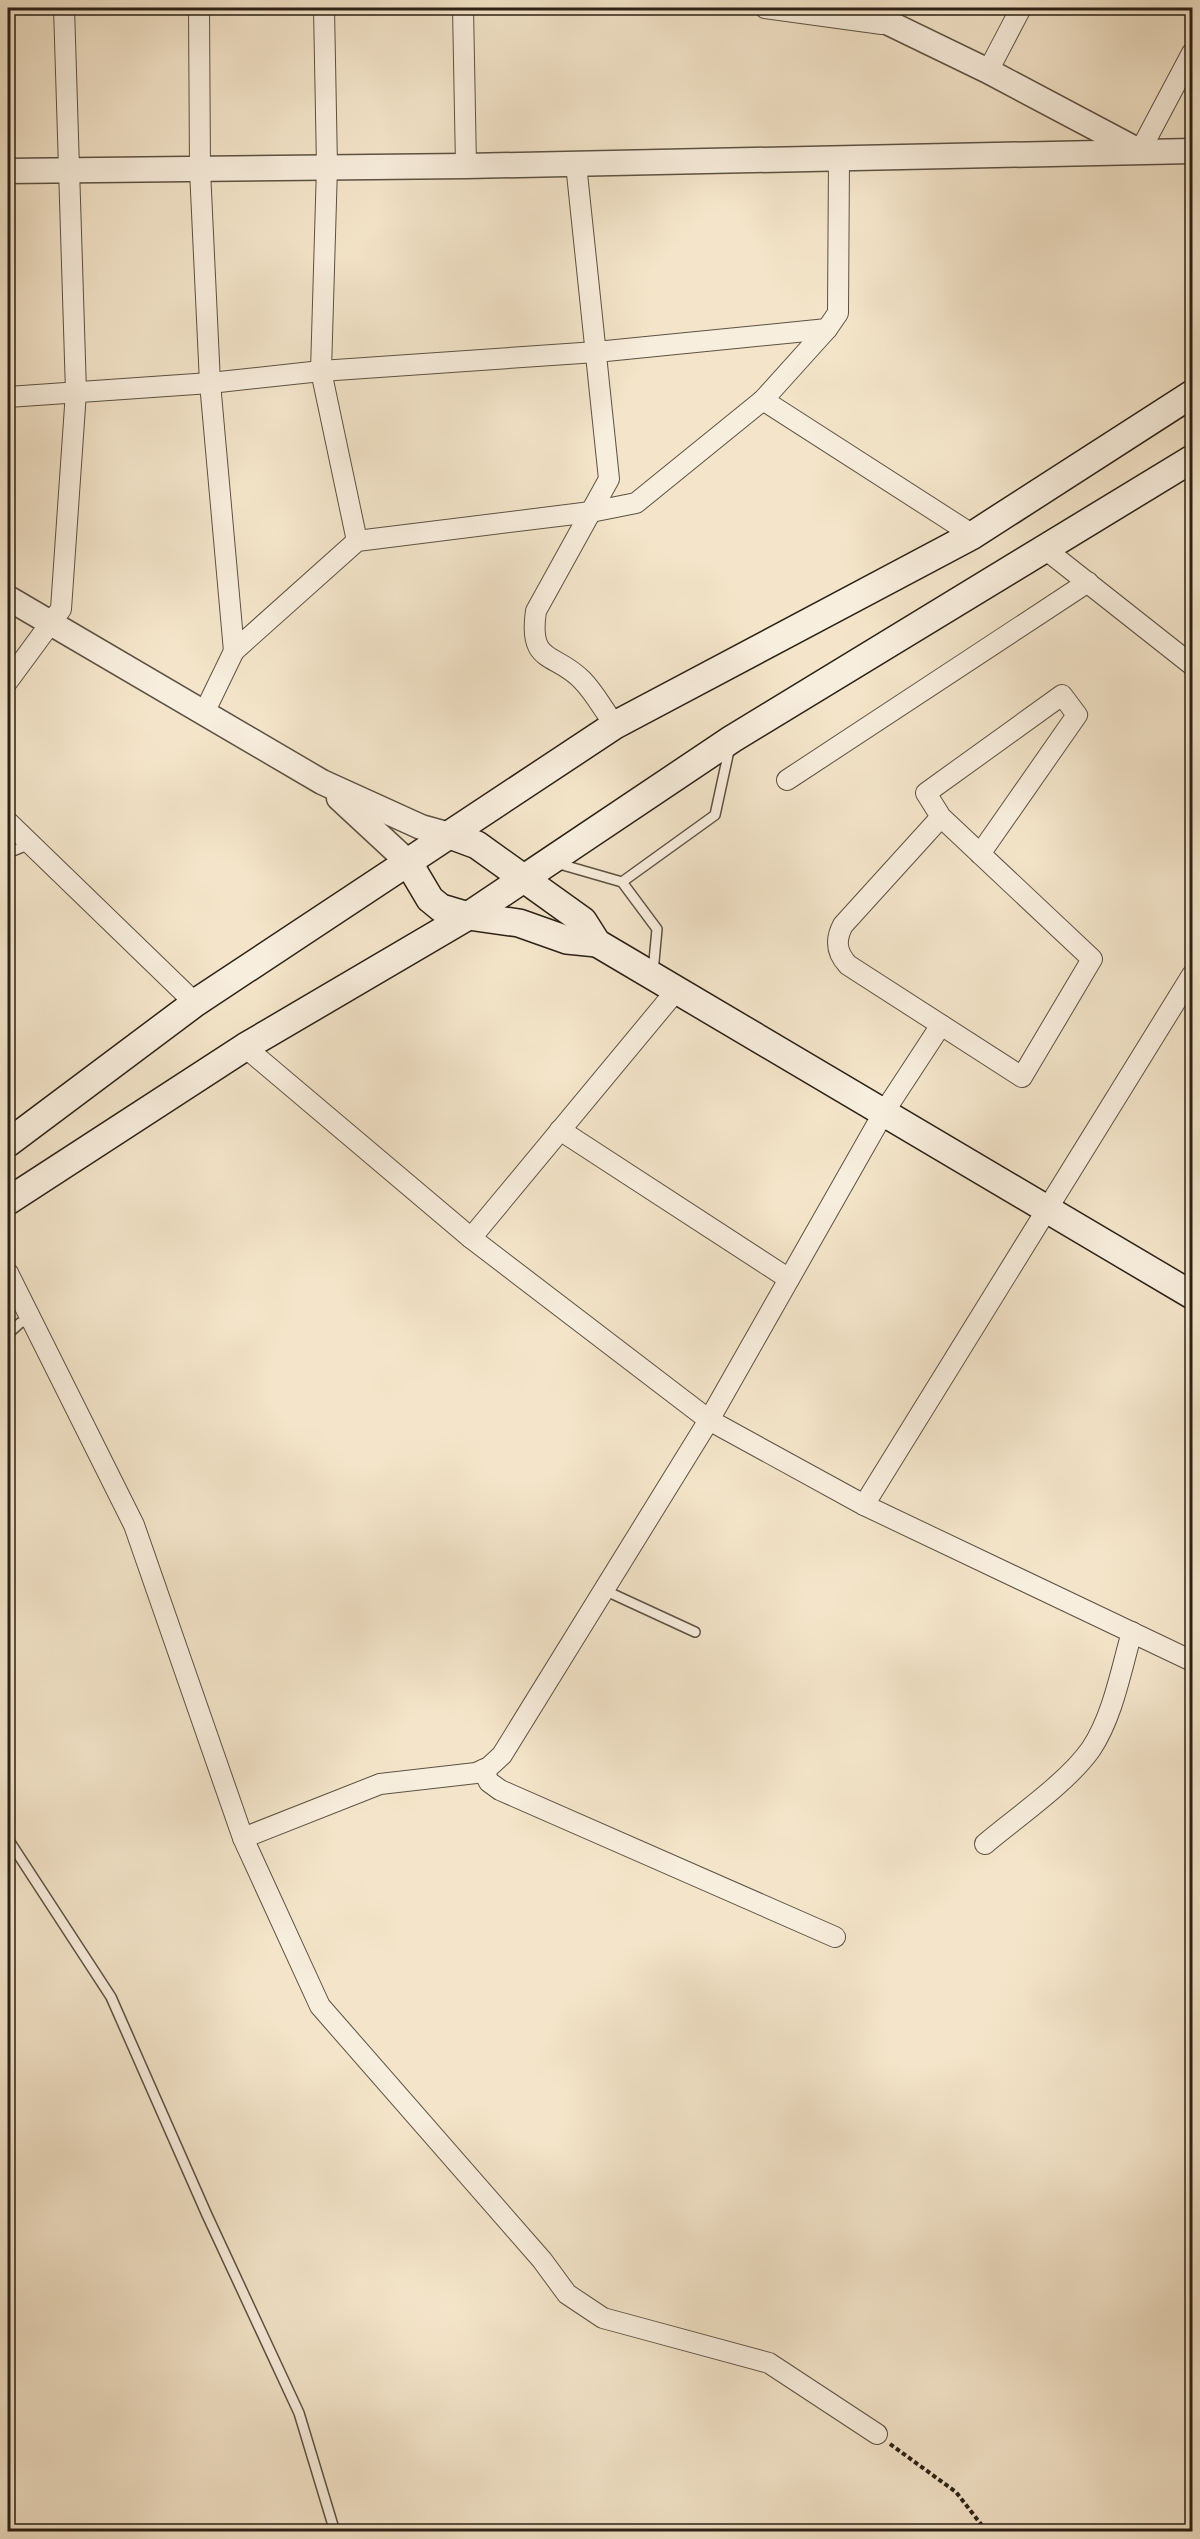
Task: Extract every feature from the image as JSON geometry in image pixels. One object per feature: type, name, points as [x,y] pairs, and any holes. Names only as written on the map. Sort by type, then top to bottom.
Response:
[{"type":"main road","points":[[8,1143],[195,1003],[615,725],[973,535],[1192,394]]},
{"type":"main road","points":[[8,1201],[245,1047],[468,916],[732,739],[1192,459]]},
{"type":"main road","points":[[450,835],[477,845],[582,921],[597,943],[664,985],[884,1112],[1192,1295]]},
{"type":"main road","points":[[408,862],[430,899],[441,908],[468,916],[519,923],[567,940],[597,943]]},
{"type":"street","points":[[8,681],[62,609],[76,393],[64,8]]},
{"type":"street","points":[[199,8],[200,170],[210,383],[234,651]]},
{"type":"street","points":[[324,8],[327,167],[321,371],[357,541]]},
{"type":"street","points":[[462,8],[466,166]]},
{"type":"street","points":[[765,8],[890,25]]},
{"type":"street","points":[[858,8],[988,71],[1140,151]]},
{"type":"street","points":[[988,71],[1021,8]]},
{"type":"street","points":[[1140,151],[1192,54]]},
{"type":"street","points":[[8,171],[466,166],[1192,151]]},
{"type":"street","points":[[204,713],[234,651],[357,541],[591,512],[636,503],[763,400],[827,329],[838,313],[839,158]]},
{"type":"street","points":[[576,164],[609,479],[536,611],[534,626],[536,641],[543,655],[582,679],[615,725]]},
{"type":"street","points":[[8,397],[210,383],[321,371],[596,352],[827,329]]},
{"type":"street","points":[[763,400],[973,535]]},
{"type":"street","points":[[1045,549],[1192,666]]},
{"type":"street","points":[[787,780],[1088,582]]},
{"type":"street","points":[[8,598],[322,782],[421,827],[450,835]]},
{"type":"street","points":[[941,817],[843,925],[837,942],[838,951],[848,965],[1022,1077],[1092,959],[980,854],[941,817],[926,793],[1062,695],[1077,715],[980,854]]},
{"type":"street","points":[[322,782],[408,862]]},
{"type":"street","points":[[8,822],[195,1003]]},
{"type":"street","points":[[864,1505],[1192,975]]},
{"type":"street","points":[[471,1238],[560,1130],[664,985]]},
{"type":"street","points":[[243,1838],[380,1784],[483,1770],[502,1755],[709,1420],[884,1112],[941,1025]]},
{"type":"street","points":[[245,1047],[471,1238],[709,1420],[864,1505],[1192,1661]]},
{"type":"street","points":[[560,1130],[789,1279]]},
{"type":"street","points":[[8,1273],[134,1525],[243,1838],[320,2006],[542,2260],[567,2294],[603,2318],[769,2363],[877,2434]]},
{"type":"street","points":[[985,1844],[1071,1770],[1090,1749],[1104,1725],[1132,1632]]},
{"type":"street","points":[[483,1770],[489,1782],[500,1790],[835,1937]]},
{"type":"lane","points":[[622,882],[715,815],[732,739]]},
{"type":"lane","points":[[8,854],[30,844]]},
{"type":"lane","points":[[551,862],[622,882],[657,929],[664,985]]},
{"type":"lane","points":[[9,1331],[31,1320]]},
{"type":"lane","points":[[604,1590],[694,1632]]},
{"type":"lane","points":[[8,1839],[111,1997],[207,2215],[299,2413],[335,2532]]},
{"type":"path","points":[[877,2434],[956,2492],[987,2532]]}]
